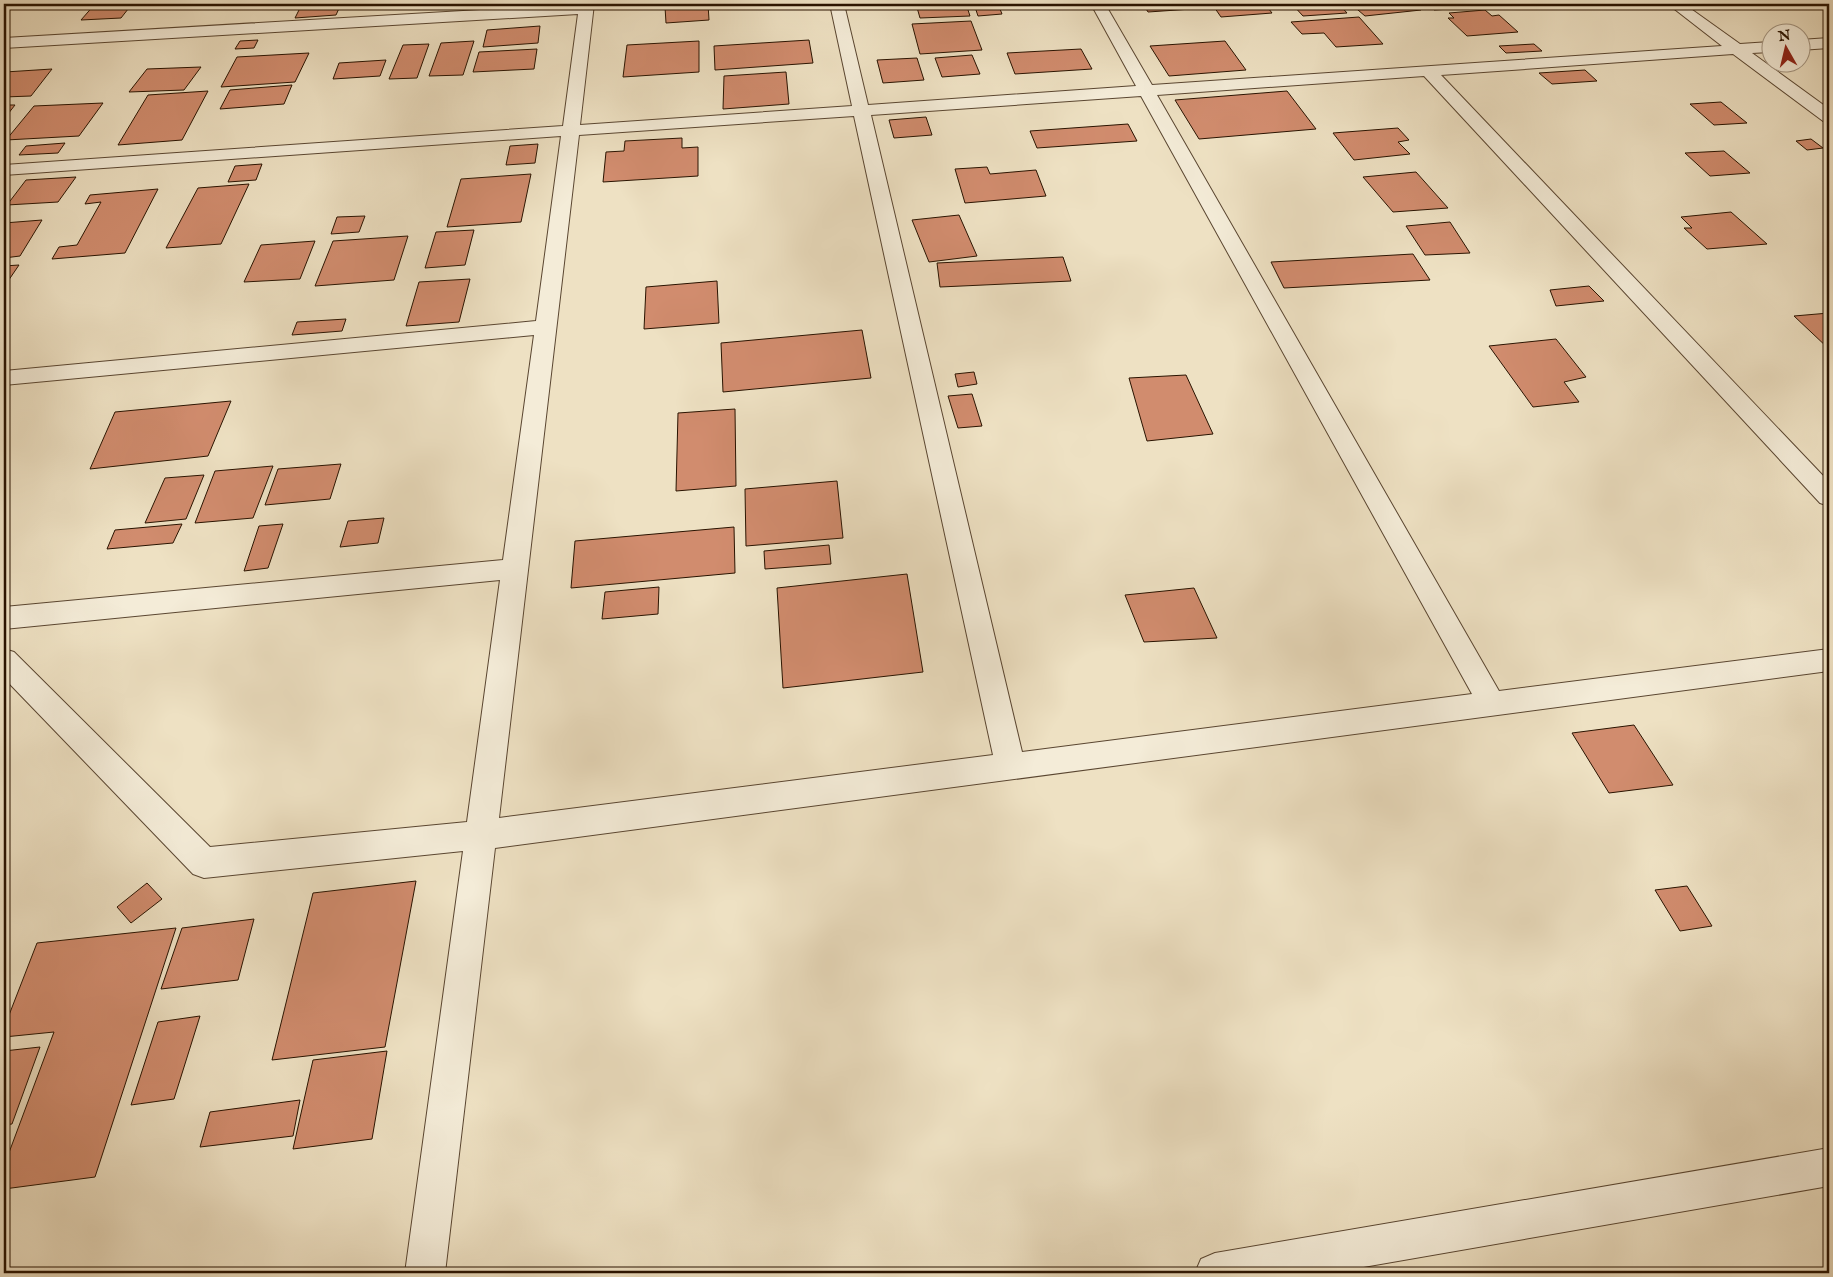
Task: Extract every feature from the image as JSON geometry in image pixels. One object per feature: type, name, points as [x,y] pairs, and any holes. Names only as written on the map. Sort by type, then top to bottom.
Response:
[{"type":"street","points":[[837,4],[1010,766]]},
{"type":"street","points":[[1098,4],[1492,704]]},
{"type":"street","points":[[1675,4],[1829,117]]},
{"type":"street","points":[[4,43],[587,6],[424,1273]]},
{"type":"street","points":[[1810,44],[1829,43]]},
{"type":"street","points":[[4,170],[1760,48]]},
{"type":"street","points":[[1428,71],[1829,497]]},
{"type":"street","points":[[4,378],[545,327]]},
{"type":"street","points":[[4,618],[515,569]]},
{"type":"street","points":[[4,660],[204,863],[481,835],[1829,660]]},
{"type":"street","points":[[1215,1273],[1829,1167]]},
{"type":"building","points":[[95,4],[132,4],[121,18],[81,20]]},
{"type":"building","points":[[302,4],[341,4],[336,15],[295,18]]},
{"type":"building","points":[[476,4],[560,4],[474,9]]},
{"type":"building","points":[[708,4],[709,20],[666,23],[665,7]]},
{"type":"building","points":[[916,4],[966,4],[970,16],[920,18]]},
{"type":"building","points":[[974,4],[998,4],[1002,14],[978,16]]},
{"type":"building","points":[[1143,4],[1203,4],[1206,8],[1148,12]]},
{"type":"building","points":[[1212,4],[1265,4],[1272,13],[1221,17]]},
{"type":"building","points":[[1292,4],[1339,4],[1347,13],[1303,16]]},
{"type":"building","points":[[1351,4],[1414,4],[1421,10],[1365,16]]},
{"type":"building","points":[[1428,4],[1464,4],[1469,8],[1434,10]]},
{"type":"building","points":[[1813,4],[1829,4],[1829,11],[1826,11]]},
{"type":"building","points":[[1485,10],[1492,16],[1499,15],[1518,32],[1467,36],[1448,18],[1454,18],[1449,13]]},
{"type":"building","points":[[1359,17],[1383,44],[1336,47],[1324,33],[1302,34],[1291,22]]},
{"type":"building","points":[[971,21],[982,50],[920,54],[912,24]]},
{"type":"building","points":[[540,26],[538,43],[483,47],[487,30]]},
{"type":"building","points":[[258,40],[254,48],[235,49],[240,41]]},
{"type":"building","points":[[809,40],[813,63],[715,70],[714,46]]},
{"type":"building","points":[[474,41],[463,75],[429,76],[441,43]]},
{"type":"building","points":[[699,41],[699,72],[623,77],[627,45]]},
{"type":"building","points":[[1225,41],[1246,70],[1169,76],[1150,46]]},
{"type":"building","points":[[429,44],[417,78],[389,79],[403,45]]},
{"type":"building","points":[[1534,44],[1542,51],[1506,53],[1499,46]]},
{"type":"building","points":[[537,49],[534,69],[473,72],[479,52]]},
{"type":"building","points":[[1081,49],[1092,69],[1015,74],[1007,53]]},
{"type":"building","points":[[309,53],[295,82],[221,87],[237,57]]},
{"type":"building","points":[[972,55],[980,74],[942,77],[935,58]]},
{"type":"building","points":[[917,58],[924,80],[883,83],[877,60]]},
{"type":"building","points":[[386,60],[380,76],[333,79],[339,63]]},
{"type":"building","points":[[201,67],[184,90],[129,92],[147,69]]},
{"type":"building","points":[[52,69],[31,96],[4,97],[5,72]]},
{"type":"building","points":[[1585,70],[1597,81],[1552,84],[1539,73]]},
{"type":"building","points":[[786,72],[789,104],[723,109],[724,76]]},
{"type":"building","points":[[292,85],[284,104],[220,109],[230,90]]},
{"type":"building","points":[[208,91],[182,140],[118,145],[148,95]]},
{"type":"building","points":[[1287,91],[1316,129],[1199,139],[1175,100]]},
{"type":"building","points":[[1721,102],[1747,123],[1714,125],[1690,104]]},
{"type":"building","points":[[103,103],[79,136],[6,140],[34,106]]},
{"type":"building","points":[[4,105],[15,105],[4,119]]},
{"type":"building","points":[[926,117],[932,135],[894,138],[889,120]]},
{"type":"building","points":[[1128,124],[1137,141],[1037,148],[1030,131]]},
{"type":"building","points":[[1398,128],[1409,140],[1398,142],[1410,154],[1354,160],[1333,133]]},
{"type":"building","points":[[682,138],[682,148],[698,147],[698,176],[603,182],[606,152],[624,151],[625,141]]},
{"type":"building","points":[[1811,139],[1823,148],[1807,150],[1796,141]]},
{"type":"building","points":[[65,143],[58,153],[19,155],[26,146]]},
{"type":"building","points":[[538,144],[535,163],[506,165],[510,146]]},
{"type":"building","points":[[1724,151],[1750,173],[1710,176],[1685,153]]},
{"type":"building","points":[[262,164],[256,180],[228,182],[235,166]]},
{"type":"building","points":[[987,167],[990,174],[1036,170],[1046,196],[965,203],[955,169]]},
{"type":"building","points":[[1416,172],[1448,208],[1393,212],[1363,177]]},
{"type":"building","points":[[531,174],[521,222],[447,227],[461,179]]},
{"type":"building","points":[[76,177],[58,202],[7,205],[26,180]]},
{"type":"building","points":[[249,184],[221,244],[166,248],[198,188]]},
{"type":"building","points":[[158,189],[125,253],[52,259],[59,247],[77,245],[101,202],[85,204],[90,195]]},
{"type":"building","points":[[1731,212],[1767,244],[1707,249],[1684,228],[1692,228],[1681,217]]},
{"type":"building","points":[[959,215],[977,256],[929,262],[912,220]]},
{"type":"building","points":[[365,216],[359,232],[331,234],[337,217]]},
{"type":"building","points":[[42,220],[20,256],[4,258],[4,223]]},
{"type":"building","points":[[1450,222],[1470,253],[1425,255],[1406,226]]},
{"type":"building","points":[[474,230],[465,265],[425,268],[436,232]]},
{"type":"building","points":[[408,236],[394,280],[315,286],[333,241]]},
{"type":"building","points":[[315,241],[300,279],[244,282],[261,245]]},
{"type":"building","points":[[1413,254],[1430,280],[1284,288],[1271,262]]},
{"type":"building","points":[[1063,257],[1071,281],[940,287],[937,263]]},
{"type":"building","points":[[19,265],[4,287],[4,266]]},
{"type":"building","points":[[470,279],[459,322],[406,326],[419,282]]},
{"type":"building","points":[[717,281],[719,323],[644,329],[646,287]]},
{"type":"building","points":[[1589,286],[1604,301],[1556,306],[1550,290]]},
{"type":"building","points":[[1829,313],[1829,349],[1794,316]]},
{"type":"building","points":[[346,319],[342,331],[292,335],[297,322]]},
{"type":"building","points":[[862,330],[871,378],[723,392],[721,343]]},
{"type":"building","points":[[1556,339],[1586,377],[1564,382],[1579,402],[1533,407],[1489,346]]},
{"type":"building","points":[[974,372],[977,384],[958,387],[955,374]]},
{"type":"building","points":[[1186,375],[1213,434],[1147,441],[1129,378]]},
{"type":"building","points":[[972,394],[982,426],[958,428],[948,396]]},
{"type":"building","points":[[231,401],[208,456],[90,469],[115,412]]},
{"type":"building","points":[[735,409],[736,486],[676,491],[678,413]]},
{"type":"building","points":[[341,464],[330,499],[265,505],[278,469]]},
{"type":"building","points":[[273,466],[253,518],[195,523],[215,471]]},
{"type":"building","points":[[204,475],[186,519],[145,523],[165,478]]},
{"type":"building","points":[[837,481],[843,538],[746,546],[745,489]]},
{"type":"building","points":[[384,518],[378,543],[340,547],[348,521]]},
{"type":"building","points":[[182,524],[173,543],[107,549],[115,530]]},
{"type":"building","points":[[283,524],[268,568],[244,571],[259,526]]},
{"type":"building","points":[[734,527],[735,573],[571,588],[575,541]]},
{"type":"building","points":[[829,545],[831,564],[765,569],[764,551]]},
{"type":"building","points":[[907,574],[923,672],[783,688],[777,588]]},
{"type":"building","points":[[659,587],[658,614],[602,619],[605,592]]},
{"type":"building","points":[[1194,588],[1217,638],[1144,642],[1125,595]]},
{"type":"building","points":[[1634,725],[1673,785],[1609,793],[1572,733]]},
{"type":"building","points":[[416,881],[385,1047],[272,1060],[313,893]]},
{"type":"building","points":[[147,883],[162,899],[131,923],[117,907]]},
{"type":"building","points":[[1687,886],[1712,926],[1680,931],[1655,890]]},
{"type":"building","points":[[254,919],[238,980],[161,989],[182,928]]},
{"type":"building","points":[[176,928],[95,1177],[4,1189],[4,1166],[54,1032],[4,1037],[4,1028],[37,943]]},
{"type":"building","points":[[200,1016],[174,1099],[131,1105],[158,1022]]},
{"type":"building","points":[[40,1047],[12,1124],[4,1125],[4,1051]]},
{"type":"building","points":[[387,1051],[372,1139],[293,1149],[313,1060]]},
{"type":"building","points":[[300,1100],[293,1136],[200,1147],[210,1112]]}]
